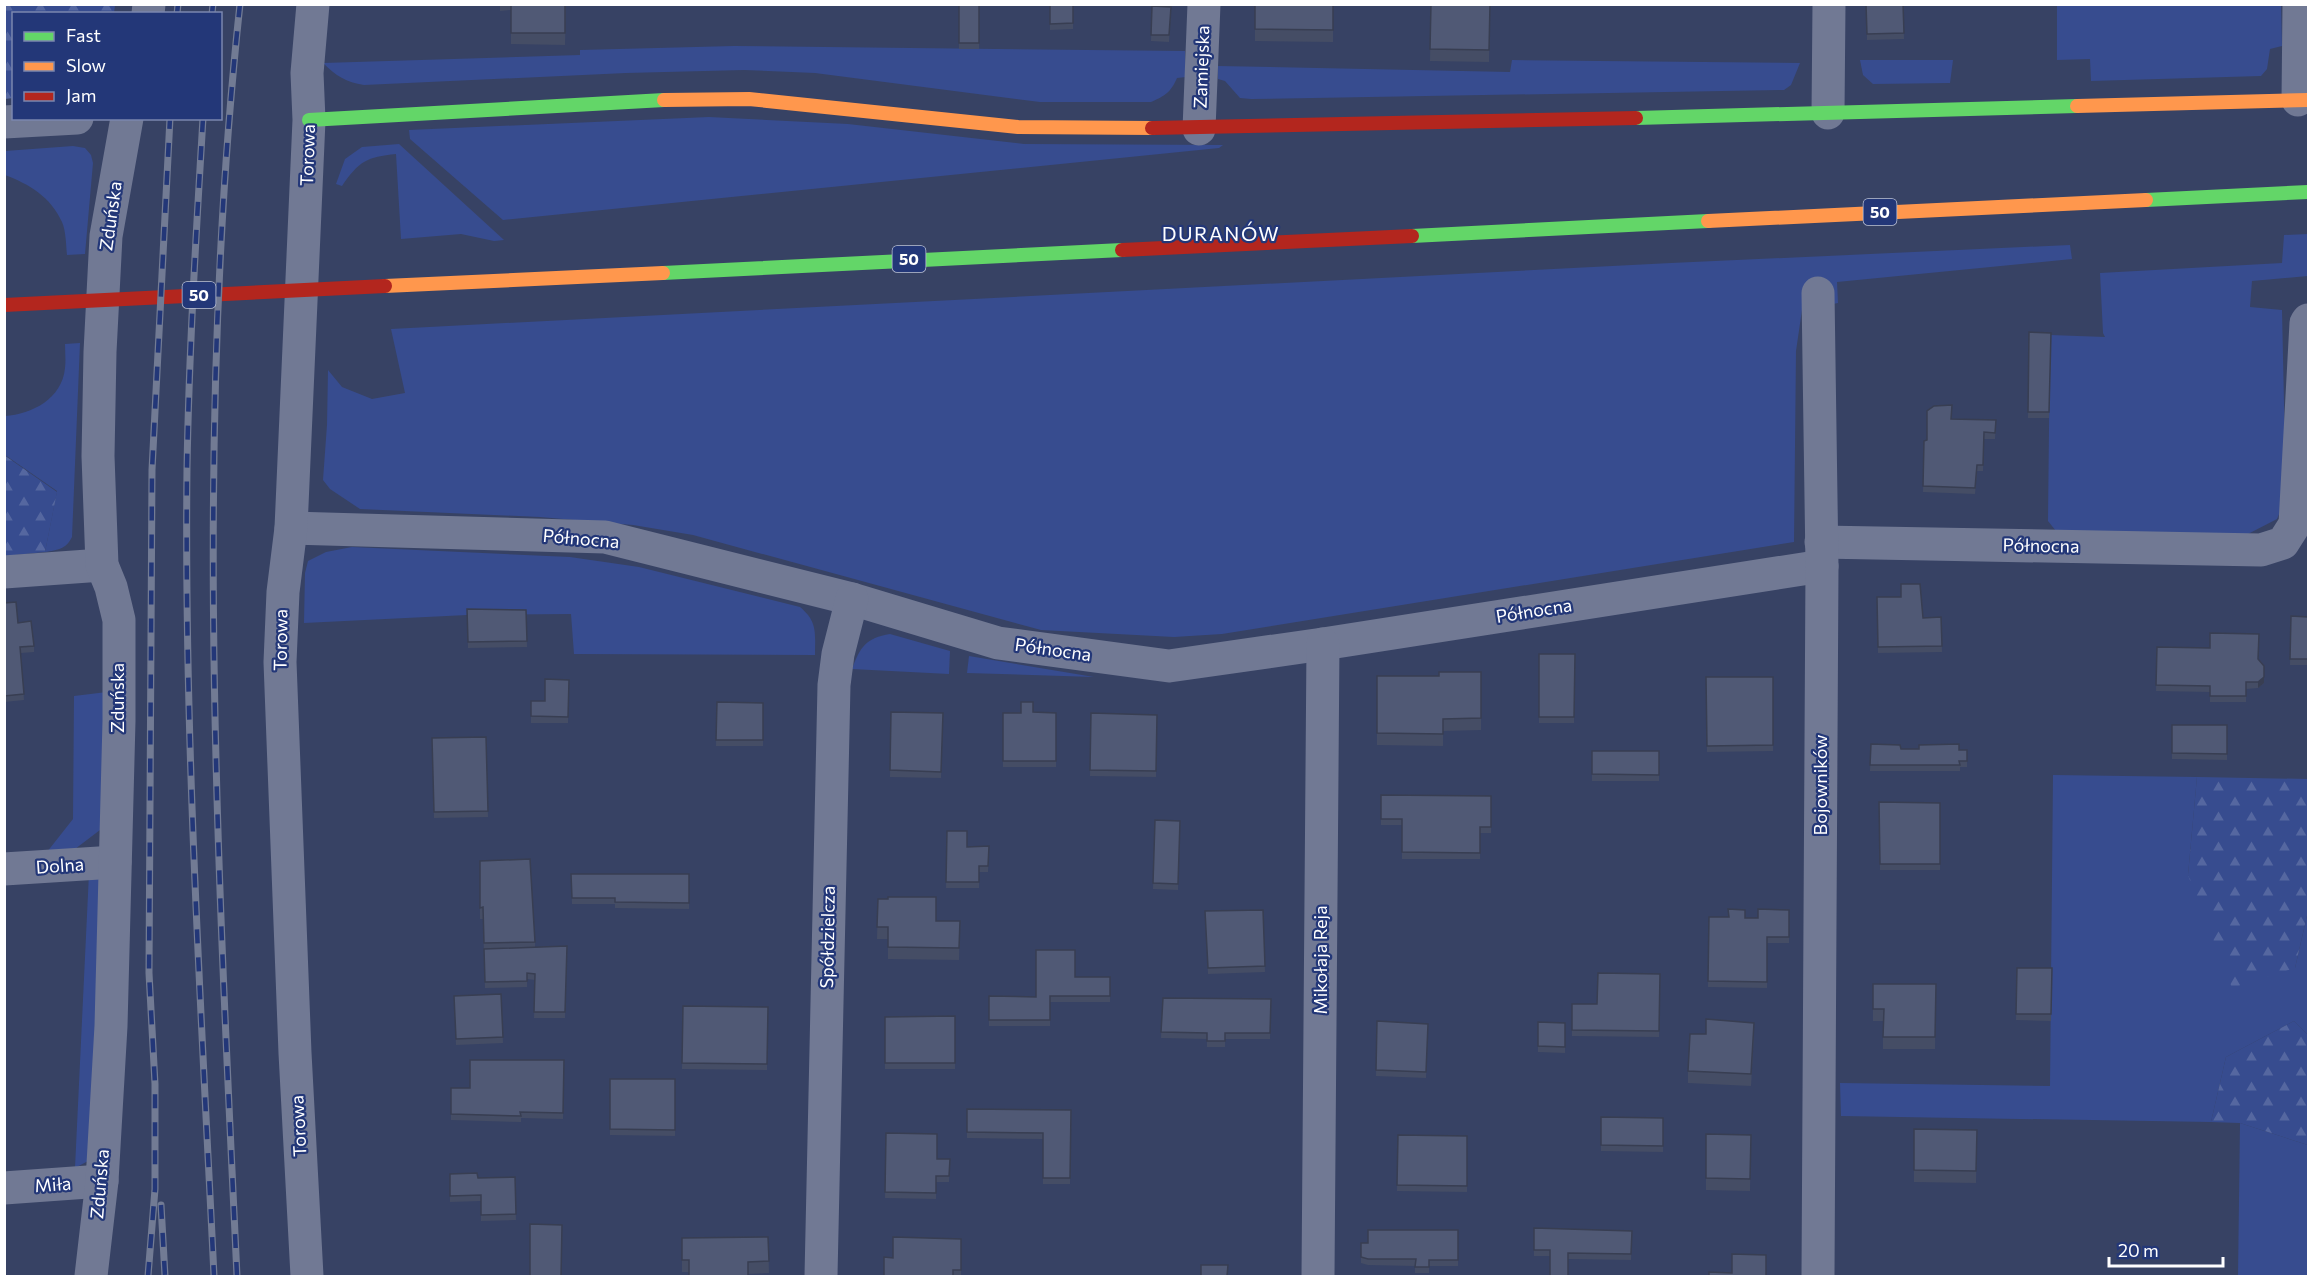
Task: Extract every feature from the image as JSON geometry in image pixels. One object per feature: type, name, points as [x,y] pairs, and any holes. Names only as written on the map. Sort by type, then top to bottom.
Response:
[{"type":"main road","points":[[309,120],[690,98],[749,99],[806,104],[1018,128],[1199,129],[2303,100]]},
{"type":"main road","name":"50","points":[[4,305],[2308,192]]},
{"type":"street","name":"Torowa","points":[[307,1276],[295,1053],[280,662],[283,592],[291,528],[309,120],[307,73],[313,4]]},
{"type":"street","name":"Zamiejska","points":[[1199,129],[1204,4]]},
{"type":"street","points":[[1828,113],[1829,4]]},
{"type":"street","points":[[2299,4],[2303,100]]},
{"type":"street","points":[[4,122],[40,120]]},
{"type":"street","points":[[110,120],[126,121]]},
{"type":"street","name":"Zduńska","points":[[91,1276],[102,1181],[111,1026],[119,620],[111,587],[102,565],[98,456],[100,351],[106,236],[126,121]]},
{"type":"street","name":"Bojowników","points":[[1818,293],[1821,554],[1818,1276]]},
{"type":"street","name":"Północna","points":[[291,528],[605,537],[852,599],[998,643],[1169,666],[1323,644],[1821,554],[2261,550],[2283,543],[2295,524],[2306,323],[2308,320]]},
{"type":"street","points":[[4,572],[102,565]]},
{"type":"street","name":"Spółdzielcza","points":[[821,1276],[834,685],[838,654],[852,599]]},
{"type":"street","name":"Mikołaja Reja","points":[[1318,1276],[1323,644]]},
{"type":"street","name":"Dolna","points":[[4,869],[115,862]]},
{"type":"street","name":"Miła","points":[[4,1188],[102,1181]]},
{"type":"green space","points":[[5,4],[115,4],[114,12],[12,12],[12,98],[5,99]]},
{"type":"green space","points":[[2057,5],[2281,5],[2282,46],[2270,49],[2267,69],[2261,76],[2091,81],[2090,59],[2057,60]]},
{"type":"green space","points":[[734,46],[1185,51],[1186,77],[1177,78],[1167,93],[1151,102],[1040,102],[815,73],[744,70],[364,85],[342,78],[323,63],[580,55],[580,50]]},
{"type":"green space","points":[[1512,60],[1800,63],[1791,85],[1784,90],[1251,99],[1240,98],[1225,81],[1218,79],[1218,66],[1510,72]]},
{"type":"green space","points":[[1860,60],[1953,60],[1950,83],[1873,84],[1863,75]]},
{"type":"green space","points":[[709,117],[848,124],[1024,144],[1223,145],[1219,148],[503,220],[410,139],[409,130]]},
{"type":"green space","points":[[399,144],[504,240],[494,241],[461,234],[401,239],[396,154],[364,162],[342,186],[336,184],[345,159],[362,147]]},
{"type":"green space","points":[[73,146],[85,148],[91,155],[93,163],[85,254],[67,255],[64,230],[57,213],[38,192],[5,175],[5,151]]},
{"type":"green space","points":[[2308,234],[2308,276],[2252,281],[2250,307],[2282,310],[2286,498],[2277,519],[2246,535],[2056,531],[2048,521],[2050,335],[2105,337],[2100,273],[2282,263],[2284,235]]},
{"type":"green space","points":[[2070,245],[2072,259],[1837,282],[1838,303],[1802,310],[1796,351],[1794,542],[1222,634],[1174,637],[1041,630],[693,535],[633,525],[540,517],[360,509],[330,489],[323,480],[328,370],[342,387],[372,399],[405,393],[391,329],[1671,263]]},
{"type":"green space","points":[[80,343],[72,537],[61,548],[45,552],[57,491],[5,455],[5,416],[35,408],[52,396],[63,379],[65,344]]},
{"type":"green space","points":[[4,455],[57,492],[45,552],[5,556]]},
{"type":"green space","points":[[352,547],[570,557],[639,567],[800,607],[813,623],[815,655],[574,654],[571,614],[467,615],[304,623],[305,573],[308,561],[326,552]]},
{"type":"green space","points":[[890,634],[950,651],[949,674],[852,669],[865,645],[875,638]]},
{"type":"green space","points":[[969,656],[1094,677],[967,673]]},
{"type":"green space","points":[[107,692],[100,830],[75,849],[47,852],[73,819],[74,696]]},
{"type":"green space","points":[[2053,775],[2197,777],[2188,875],[2295,968],[2308,911],[2308,1035],[2294,1021],[2226,1057],[2211,1122],[1841,1116],[1840,1083],[2050,1086]]},
{"type":"green space","points":[[2197,777],[2308,779],[2308,911],[2295,968],[2232,988],[2188,875]]},
{"type":"green space","points":[[89,873],[99,879],[105,887],[88,1161],[75,1168]]},
{"type":"green space","points":[[2294,1021],[2308,1035],[2308,1145],[2240,1123],[2211,1122],[2226,1057]]},
{"type":"green space","points":[[2240,1123],[2308,1145],[2308,1276],[2238,1276]]},
{"type":"building","points":[[511,4],[565,4],[565,33],[511,33]]},
{"type":"building","points":[[959,4],[979,4],[979,43],[959,43]]},
{"type":"building","points":[[1050,4],[1073,4],[1073,23],[1050,24]]},
{"type":"building","points":[[1255,4],[1333,4],[1333,30],[1255,29]]},
{"type":"building","points":[[1431,4],[1490,4],[1489,50],[1430,49]]},
{"type":"building","points":[[1866,4],[1903,4],[1904,33],[1867,34]]},
{"type":"building","points":[[1152,6],[1171,7],[1169,35],[1151,35]]},
{"type":"building","points":[[2029,332],[2051,333],[2049,412],[2028,412]]},
{"type":"building","points":[[1952,405],[1951,419],[1996,420],[1995,433],[1984,432],[1983,465],[1977,465],[1975,488],[1923,486],[1927,411],[1934,406]]},
{"type":"building","points":[[1901,584],[1920,584],[1923,618],[1941,617],[1942,646],[1878,647],[1877,597],[1901,597]]},
{"type":"building","points":[[16,602],[18,623],[31,621],[34,646],[20,647],[24,694],[4,696],[4,603]]},
{"type":"building","points":[[467,609],[526,610],[527,641],[468,642]]},
{"type":"building","points":[[2291,616],[2308,617],[2308,659],[2290,659]]},
{"type":"building","points":[[2210,633],[2259,634],[2258,659],[2264,666],[2264,677],[2258,682],[2246,682],[2246,696],[2210,696],[2210,686],[2156,685],[2157,647],[2210,648]]},
{"type":"building","points":[[1539,654],[1575,654],[1574,717],[1539,717]]},
{"type":"building","points":[[1439,672],[1481,672],[1481,718],[1443,719],[1443,734],[1377,733],[1377,676],[1439,676]]},
{"type":"building","points":[[1706,677],[1773,677],[1773,745],[1707,746]]},
{"type":"building","points":[[545,679],[569,680],[568,717],[531,716],[531,701],[545,701]]},
{"type":"building","points":[[717,702],[763,703],[763,740],[716,740]]},
{"type":"building","points":[[1021,702],[1033,702],[1033,712],[1056,713],[1056,761],[1003,761],[1003,713],[1021,713]]},
{"type":"building","points":[[891,712],[943,713],[941,772],[890,770]]},
{"type":"building","points":[[1091,713],[1157,715],[1156,771],[1090,770]]},
{"type":"building","points":[[2172,725],[2227,725],[2227,754],[2172,753]]},
{"type":"building","points":[[486,737],[488,811],[434,812],[432,738]]},
{"type":"building","points":[[1871,744],[1900,745],[1901,749],[1919,749],[1919,745],[1959,744],[1959,750],[1967,750],[1967,761],[1959,761],[1960,765],[1870,765]]},
{"type":"building","points":[[1592,751],[1659,751],[1659,775],[1592,774]]},
{"type":"building","points":[[1381,795],[1491,796],[1491,827],[1480,827],[1480,853],[1402,852],[1402,819],[1381,819]]},
{"type":"building","points":[[1879,802],[1940,803],[1940,864],[1880,864]]},
{"type":"building","points":[[1155,820],[1180,821],[1178,884],[1153,883]]},
{"type":"building","points":[[947,831],[967,831],[967,847],[989,846],[988,866],[979,866],[979,882],[946,882]]},
{"type":"building","points":[[530,859],[535,942],[484,943],[483,907],[480,908],[480,861]]},
{"type":"building","points":[[571,874],[689,874],[689,903],[615,902],[615,898],[572,898]]},
{"type":"building","points":[[888,897],[936,897],[936,921],[960,921],[959,948],[888,947],[888,927],[877,927],[878,899],[888,899]]},
{"type":"building","points":[[1728,909],[1745,910],[1745,918],[1758,918],[1758,909],[1789,910],[1789,937],[1767,937],[1767,982],[1708,981],[1709,917],[1729,917]]},
{"type":"building","points":[[1263,910],[1265,966],[1208,968],[1205,911]]},
{"type":"building","points":[[567,946],[565,1012],[534,1012],[535,974],[527,973],[527,981],[485,982],[484,949]]},
{"type":"building","points":[[1036,950],[1075,950],[1075,977],[1110,977],[1110,996],[1050,996],[1050,1020],[989,1020],[989,996],[1036,997]]},
{"type":"building","points":[[2017,968],[2052,968],[2051,1014],[2016,1014]]},
{"type":"building","points":[[1598,973],[1660,974],[1659,1031],[1572,1030],[1572,1004],[1597,1004]]},
{"type":"building","points":[[1873,984],[1936,984],[1935,1037],[1883,1037],[1884,1009],[1873,1009]]},
{"type":"building","points":[[501,994],[503,1037],[456,1039],[454,996]]},
{"type":"building","points":[[1163,998],[1271,999],[1270,1033],[1225,1033],[1225,1041],[1207,1041],[1207,1033],[1161,1032]]},
{"type":"building","points":[[683,1006],[768,1007],[767,1064],[682,1063]]},
{"type":"building","points":[[955,1016],[955,1063],[885,1063],[885,1017]]},
{"type":"building","points":[[1706,1019],[1754,1023],[1751,1074],[1688,1071],[1690,1034],[1706,1034]]},
{"type":"building","points":[[1377,1021],[1428,1024],[1426,1072],[1376,1070]]},
{"type":"building","points":[[1538,1022],[1565,1023],[1565,1047],[1538,1046]]},
{"type":"building","points":[[470,1060],[564,1060],[563,1113],[520,1112],[521,1116],[451,1114],[451,1088],[470,1088]]},
{"type":"building","points":[[610,1079],[675,1079],[675,1130],[610,1129]]},
{"type":"building","points":[[967,1109],[1071,1110],[1070,1178],[1043,1178],[1043,1133],[967,1132]]},
{"type":"building","points":[[1601,1117],[1663,1118],[1663,1146],[1601,1145]]},
{"type":"building","points":[[1914,1129],[1977,1130],[1976,1171],[1914,1170]]},
{"type":"building","points":[[886,1133],[937,1134],[937,1159],[950,1159],[949,1176],[936,1176],[936,1193],[885,1192]]},
{"type":"building","points":[[1706,1134],[1751,1135],[1750,1179],[1706,1178]]},
{"type":"building","points":[[1398,1135],[1467,1136],[1467,1186],[1397,1185]]},
{"type":"building","points":[[477,1173],[478,1178],[515,1177],[516,1214],[481,1215],[481,1195],[450,1196],[450,1174]]},
{"type":"building","points":[[530,1224],[562,1225],[561,1276],[530,1276]]},
{"type":"building","points":[[1534,1228],[1632,1231],[1631,1254],[1568,1253],[1568,1276],[1550,1276],[1550,1250],[1534,1250]]},
{"type":"building","points":[[1368,1230],[1458,1230],[1458,1260],[1429,1260],[1429,1267],[1415,1267],[1416,1259],[1361,1257],[1361,1243],[1368,1243]]},
{"type":"building","points":[[768,1237],[769,1261],[748,1262],[748,1276],[689,1276],[689,1260],[682,1260],[682,1238]]},
{"type":"building","points":[[893,1237],[961,1239],[961,1270],[953,1270],[953,1276],[884,1276],[884,1257],[893,1258]]},
{"type":"building","points":[[1732,1254],[1766,1255],[1766,1276],[1709,1276],[1709,1272],[1732,1273]]},
{"type":"building","points":[[1201,1265],[1228,1265],[1227,1276],[1201,1276]]},
{"type":"railway","points":[[177,12],[178,4]]},
{"type":"railway","points":[[212,12],[213,4]]},
{"type":"railway","points":[[237,1276],[217,799],[214,481],[217,322],[226,163],[240,4]]},
{"type":"railway","points":[[148,1276],[155,1189],[155,1084],[149,973],[152,470],[170,120]]},
{"type":"railway","points":[[203,120],[189,380],[187,569],[191,771],[214,1276]]},
{"type":"railway","points":[[161,1205],[165,1276]]},
{"type":"traffic: fast","points":[[309,120],[664,100]]},
{"type":"traffic: fast","points":[[1636,118],[2077,106]]},
{"type":"traffic: fast","points":[[2146,200],[2308,192]]},
{"type":"traffic: fast","points":[[1412,236],[1708,221]]},
{"type":"traffic: fast","points":[[663,273],[1122,250]]},
{"type":"traffic: slow","points":[[664,100],[749,99],[1018,127],[1152,128]]},
{"type":"traffic: slow","points":[[2077,106],[2308,100]]},
{"type":"traffic: slow","points":[[1708,221],[2146,200]]},
{"type":"traffic: slow","points":[[385,286],[663,273]]},
{"type":"traffic: jam","points":[[1152,128],[1636,118]]},
{"type":"traffic: jam","points":[[1122,250],[1412,236]]},
{"type":"traffic: jam","points":[[4,305],[385,286]]},
{"type":"district","name":"DURANÓW","points":[[1221,234]]}]
